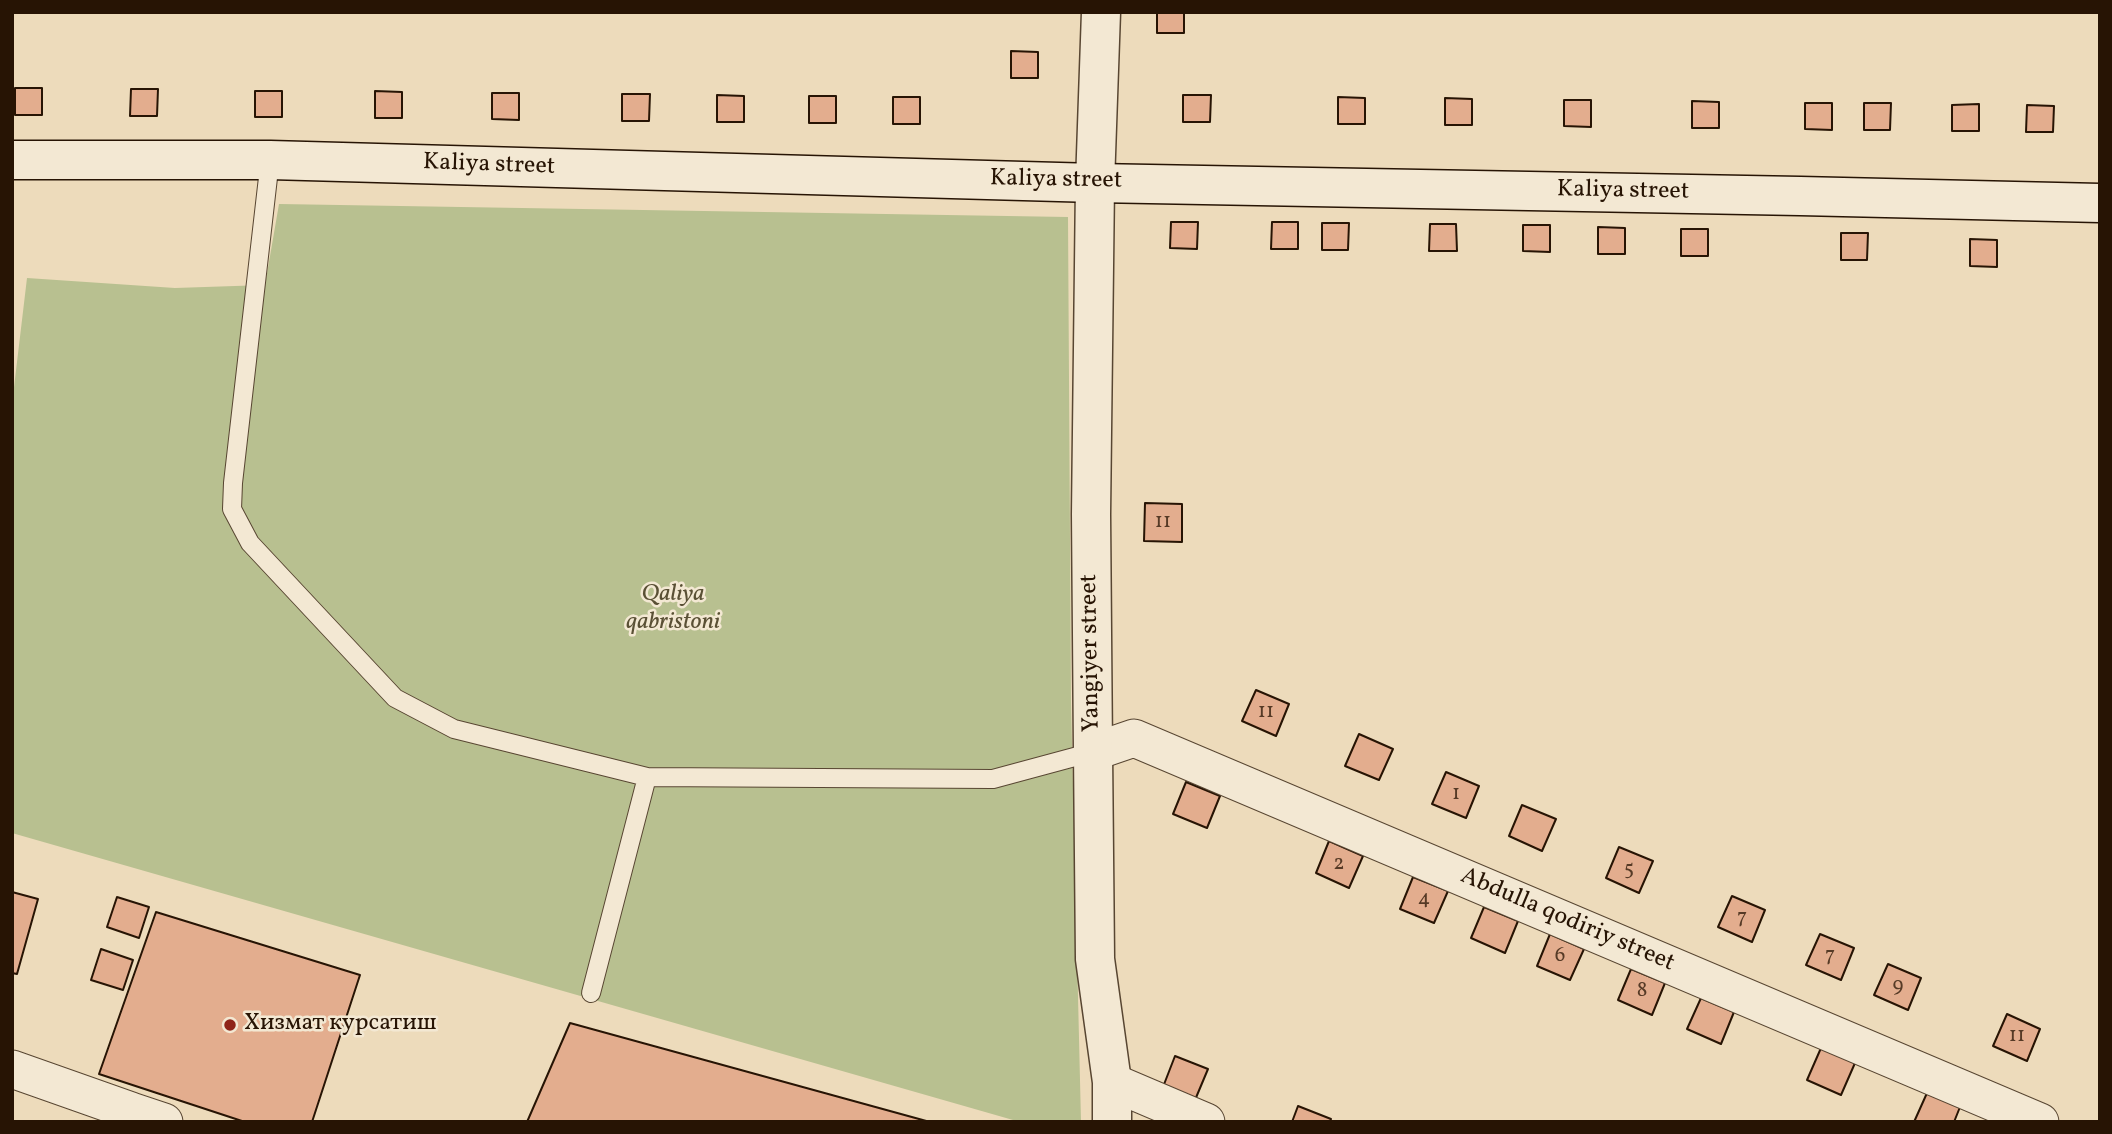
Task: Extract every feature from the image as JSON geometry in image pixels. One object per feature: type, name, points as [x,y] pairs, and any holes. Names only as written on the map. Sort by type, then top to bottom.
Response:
[{"type":"main road","name":"Yangiyer street","points":[[1101,12],[1095,183],[1091,514],[1095,959],[1112,1082],[1112,1122]]},
{"type":"main road","name":"Kaliya street","points":[[12,160],[270,160],[1095,183],[2100,203]]},
{"type":"street","name":"Abdulla qodiriy street","points":[[1093,752],[1134,738],[2040,1122]]},
{"type":"street","points":[[12,1069],[141,1118]]},
{"type":"street","points":[[1112,1082],[1206,1122]]},
{"type":"lane","points":[[270,160],[232,509],[250,542],[395,698],[454,729],[647,777],[993,779],[1093,752]]},
{"type":"lane","points":[[591,993],[647,777]]},
{"type":"green space","name":"Qaliya qabristoni","points":[[279,204],[1068,217],[1071,702],[1081,1122],[1020,1122],[12,833],[12,404],[27,278],[175,288],[265,285]]},
{"type":"building","points":[[1157,12],[1184,12],[1184,33],[1157,33]]},
{"type":"building","points":[[1011,51],[1038,52],[1038,78],[1011,78]]},
{"type":"building","points":[[15,88],[42,88],[42,115],[15,115]]},
{"type":"building","points":[[131,89],[158,89],[157,116],[130,116]]},
{"type":"building","points":[[255,91],[282,91],[282,117],[255,117]]},
{"type":"building","points":[[375,91],[402,92],[402,118],[375,118]]},
{"type":"building","points":[[492,93],[519,93],[519,120],[492,119]]},
{"type":"building","points":[[622,94],[650,94],[649,121],[622,121]]},
{"type":"building","points":[[717,95],[744,96],[744,122],[717,122]]},
{"type":"building","points":[[1183,95],[1211,95],[1210,122],[1183,122]]},
{"type":"building","points":[[809,96],[836,96],[836,123],[809,123]]},
{"type":"building","points":[[893,97],[920,97],[920,124],[893,124]]},
{"type":"building","points":[[1338,97],[1365,98],[1365,124],[1338,124]]},
{"type":"building","points":[[1445,98],[1472,99],[1472,125],[1445,125]]},
{"type":"building","points":[[1564,100],[1591,100],[1591,127],[1564,126]]},
{"type":"building","points":[[1692,101],[1719,102],[1719,128],[1692,128]]},
{"type":"building","points":[[1805,103],[1832,103],[1832,130],[1805,129]]},
{"type":"building","points":[[1864,103],[1891,103],[1890,130],[1864,130]]},
{"type":"building","points":[[1979,104],[1979,131],[1952,131],[1952,105]]},
{"type":"building","points":[[2027,105],[2054,106],[2053,132],[2026,132]]},
{"type":"building","points":[[1171,222],[1198,222],[1197,249],[1170,248]]},
{"type":"building","points":[[1272,222],[1298,222],[1298,249],[1271,249]]},
{"type":"building","points":[[1322,223],[1349,223],[1348,250],[1322,250]]},
{"type":"building","points":[[1430,224],[1456,224],[1457,251],[1429,251]]},
{"type":"building","points":[[1523,225],[1550,225],[1550,252],[1523,251]]},
{"type":"building","points":[[1598,227],[1625,228],[1625,254],[1598,254]]},
{"type":"building","points":[[1681,229],[1708,229],[1708,256],[1681,256]]},
{"type":"building","points":[[1841,233],[1868,233],[1867,260],[1841,260]]},
{"type":"building","points":[[1970,239],[1997,240],[1997,267],[1970,266]]},
{"type":"building","points":[[1145,503],[1182,504],[1182,542],[1144,541]]},
{"type":"building","points":[[1256,690],[1289,704],[1276,736],[1242,721]]},
{"type":"building","points":[[1359,734],[1393,749],[1379,780],[1345,766]]},
{"type":"building","points":[[1446,772],[1479,786],[1466,818],[1432,804]]},
{"type":"building","points":[[1186,782],[1220,796],[1207,828],[1173,814]]},
{"type":"building","points":[[1522,805],[1556,819],[1542,851],[1509,836]]},
{"type":"building","points":[[1329,841],[1363,856],[1349,888],[1316,873]]},
{"type":"building","points":[[1619,847],[1653,861],[1639,893],[1606,878]]},
{"type":"building","points":[[1413,877],[1448,891],[1434,923],[1400,909]]},
{"type":"building","points":[[12,892],[38,899],[17,974],[12,973]]},
{"type":"building","points":[[1732,896],[1765,910],[1752,942],[1718,927]]},
{"type":"building","points":[[117,897],[149,907],[139,938],[107,927]]},
{"type":"building","points":[[1484,907],[1518,921],[1505,953],[1471,938]]},
{"type":"building","name":"Хизмат курсатиш","points":[[156,912],[360,975],[312,1122],[245,1122],[99,1074]]},
{"type":"building","points":[[1550,934],[1584,949],[1570,980],[1537,966]]},
{"type":"building","points":[[1820,934],[1854,948],[1841,980],[1806,965]]},
{"type":"building","points":[[101,949],[133,960],[123,990],[91,980]]},
{"type":"building","points":[[1888,964],[1921,978],[1908,1010],[1874,995]]},
{"type":"building","points":[[1631,969],[1665,983],[1652,1015],[1618,1000]]},
{"type":"building","points":[[1701,998],[1734,1012],[1721,1044],[1687,1029]]},
{"type":"building","points":[[2007,1014],[2040,1029],[2027,1061],[1993,1046]]},
{"type":"building","points":[[570,1023],[930,1122],[527,1122]]},
{"type":"building","points":[[1821,1048],[1855,1063],[1841,1095],[1807,1080]]},
{"type":"building","points":[[1175,1056],[1208,1069],[1195,1100],[1163,1087]]},
{"type":"building","points":[[1927,1093],[1960,1107],[1954,1122],[1914,1122]]},
{"type":"building","points":[[1298,1106],[1331,1119],[1330,1122],[1292,1122]]},
{"type":"place","name":"Хизмат курсатиш","points":[[230,1025]]}]
